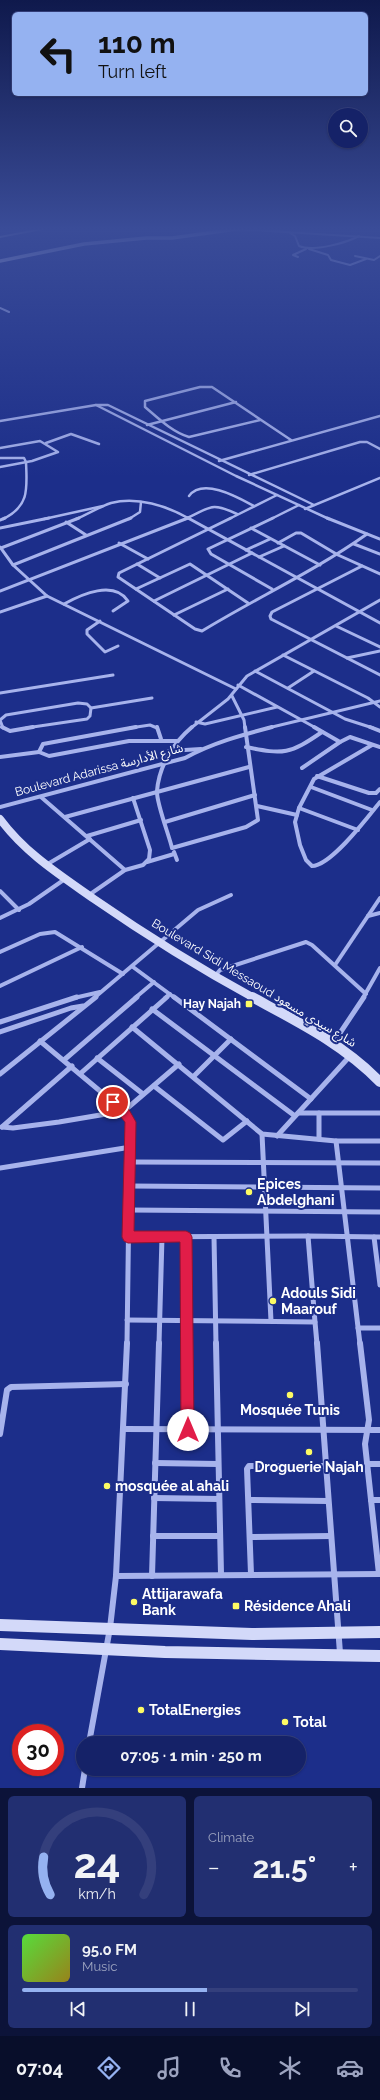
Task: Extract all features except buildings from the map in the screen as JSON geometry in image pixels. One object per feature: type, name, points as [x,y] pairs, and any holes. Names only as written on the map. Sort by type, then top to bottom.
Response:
[{"type":"main road","name":"Boulevard Sidi Messaoud شارع سيدي مسعود","points":[[0,819],[46,865],[88,895],[160,943],[214,976],[334,1042],[352,1055],[380,1082]]},
{"type":"main road","points":[[0,1625],[252,1634],[380,1632]]},
{"type":"main road","points":[[0,1644],[105,1649],[380,1656]]},
{"type":"street","points":[[260,420],[192,437],[183,435],[162,421],[145,407],[145,401],[208,386],[215,388],[291,440]]},
{"type":"street","points":[[139,427],[236,402]]},
{"type":"street","points":[[96,405],[211,464],[305,508],[380,539]]},
{"type":"street","points":[[0,421],[96,405],[109,406],[220,461],[314,505]]},
{"type":"street","points":[[211,464],[291,440],[380,416]]},
{"type":"street","points":[[46,443],[73,434],[99,444]]},
{"type":"street","points":[[0,448],[40,441],[46,443],[58,452],[26,462],[0,467]]},
{"type":"street","points":[[241,478],[360,442],[367,442],[380,449]]},
{"type":"street","points":[[0,458],[21,457],[26,462],[27,494],[17,511],[0,520]]},
{"type":"street","points":[[305,508],[380,478]]},
{"type":"street","points":[[189,496],[192,492],[211,488],[225,491],[254,506]]},
{"type":"street","points":[[277,495],[137,564],[118,575],[174,615],[195,629],[202,631],[272,589],[338,555],[367,534]]},
{"type":"street","points":[[13,565],[139,514],[141,502]]},
{"type":"street","points":[[0,528],[104,506],[141,502],[162,504],[380,623]]},
{"type":"street","points":[[272,589],[211,554],[207,550],[299,505]]},
{"type":"street","points":[[104,506],[0,548],[13,565],[47,596],[278,707],[340,742]]},
{"type":"street","points":[[0,591],[30,581],[119,543],[187,518],[194,513],[217,506],[237,514]]},
{"type":"street","points":[[66,522],[86,536]]},
{"type":"street","points":[[251,528],[320,565]]},
{"type":"street","points":[[278,542],[299,532],[338,555],[380,574]]},
{"type":"street","points":[[246,550],[270,539]]},
{"type":"street","points":[[119,543],[148,559]]},
{"type":"street","points":[[354,544],[380,554]]},
{"type":"street","points":[[259,557],[284,546]]},
{"type":"street","points":[[154,601],[208,576],[252,553]]},
{"type":"street","points":[[137,564],[160,578]]},
{"type":"street","points":[[136,589],[188,564],[248,603]]},
{"type":"street","points":[[362,566],[318,590],[276,610],[270,616],[271,619],[380,674]]},
{"type":"street","points":[[64,604],[72,598],[88,595],[94,591],[108,588],[126,598],[128,601],[113,611]]},
{"type":"street","points":[[174,615],[228,589]]},
{"type":"street","points":[[0,612],[47,596]]},
{"type":"street","points":[[177,860],[172,848],[157,792],[169,751],[196,722],[232,696],[237,687],[255,671],[380,600]]},
{"type":"street","points":[[100,621],[87,630],[87,634],[105,652],[109,652],[118,646]]},
{"type":"street","points":[[336,626],[380,647]]},
{"type":"street","points":[[347,658],[380,651]]},
{"type":"street","points":[[283,655],[368,698],[380,707]]},
{"type":"street","points":[[255,671],[353,722],[380,731]]},
{"type":"street","points":[[288,688],[314,671]]},
{"type":"street","points":[[0,693],[113,675]]},
{"type":"street","points":[[172,848],[252,824],[259,817],[249,767],[242,716],[232,696]]},
{"type":"street","points":[[91,708],[152,698]]},
{"type":"street","name":"Boulevard Adarissa شارع الأدارسة","points":[[0,807],[185,758],[201,749],[245,734],[380,701]]},
{"type":"street","points":[[78,703],[87,704],[91,708],[90,716],[80,721],[10,731],[3,730],[0,726],[0,720],[6,715],[78,703]]},
{"type":"street","points":[[196,722],[203,725],[278,707]]},
{"type":"street","points":[[39,752],[43,744],[150,725],[157,727],[161,739]]},
{"type":"street","points":[[246,747],[286,754],[296,750],[322,732]]},
{"type":"street","points":[[302,768],[340,742],[350,737],[380,747]]},
{"type":"street","points":[[0,757],[39,752],[43,755],[49,756],[109,744],[161,739],[177,741]]},
{"type":"street","points":[[372,744],[335,768],[317,776],[299,808],[295,822],[300,845],[306,860],[312,866],[321,865],[358,830],[372,810],[380,802]]},
{"type":"street","name":"Boulevard Adarissa شارع الأدارسة","points":[[169,751],[201,749]]},
{"type":"street","points":[[65,817],[249,767]]},
{"type":"street","points":[[317,776],[369,794],[376,793],[380,789]]},
{"type":"street","points":[[311,787],[372,810]]},
{"type":"street","points":[[165,822],[255,795]]},
{"type":"street","points":[[41,797],[125,870]]},
{"type":"street","points":[[133,798],[141,820],[150,855],[147,862]]},
{"type":"street","points":[[257,806],[297,815]]},
{"type":"street","points":[[299,808],[358,830]]},
{"type":"street","points":[[46,865],[88,837],[141,820]]},
{"type":"street","points":[[88,895],[125,870],[174,854]]},
{"type":"street","points":[[0,918],[19,910],[65,879]]},
{"type":"street","points":[[0,891],[19,910]]},
{"type":"street","points":[[0,1074],[133,966],[203,906],[231,895]]},
{"type":"street","points":[[335,965],[380,898]]},
{"type":"street","points":[[368,916],[380,912]]},
{"type":"street","points":[[0,952],[52,931],[59,933],[123,974]]},
{"type":"street","points":[[214,976],[220,970],[303,942],[312,945],[366,994]]},
{"type":"street","points":[[0,986],[82,948]]},
{"type":"street","points":[[133,966],[310,1099]]},
{"type":"street","points":[[334,1042],[366,994],[380,968]]},
{"type":"street","points":[[64,1060],[154,982]]},
{"type":"street","points":[[83,1006],[71,1008],[1,1032],[0,1023],[86,994],[101,992]]},
{"type":"street","points":[[80,1073],[170,994]]},
{"type":"street","points":[[152,1009],[297,1115],[319,1113],[380,1113]]},
{"type":"street","points":[[132,1027],[194,1076],[262,1134],[336,1141],[380,1141]]},
{"type":"street","points":[[194,1076],[231,1039]]},
{"type":"street","points":[[40,1041],[72,1066],[124,1111],[130,1122],[131,1147],[126,1384],[116,1576],[110,1628],[90,1736]]},
{"type":"street","points":[[277,1136],[352,1055]]},
{"type":"street","points":[[97,1058],[143,1094]]},
{"type":"street","points":[[1,1127],[13,1128],[124,1111],[179,1064]]},
{"type":"street","points":[[1,1127],[72,1066]]},
{"type":"street","points":[[154,1086],[223,1140],[247,1121]]},
{"type":"street","points":[[319,1113],[319,1139]]},
{"type":"street","points":[[262,1134],[271,1321]]},
{"type":"street","points":[[116,1576],[221,1574],[379,1574],[377,1537],[364,1444],[369,1420],[336,1141]]},
{"type":"street","points":[[0,1168],[131,1147]]},
{"type":"street","points":[[130,1162],[380,1163]]},
{"type":"street","points":[[130,1186],[380,1188]]},
{"type":"street","points":[[129,1210],[380,1212]]},
{"type":"street","points":[[308,1236],[340,1654]]},
{"type":"street","points":[[128,1237],[377,1237],[380,1285]]},
{"type":"street","points":[[152,1576],[162,1237]]},
{"type":"street","points":[[186,1237],[188,1430]]},
{"type":"street","points":[[214,1237],[221,1574]]},
{"type":"street","points":[[127,1320],[159,1319],[314,1322]]},
{"type":"street","points":[[358,1328],[380,1328]]},
{"type":"street","points":[[0,1434],[7,1390],[11,1387],[126,1384]]},
{"type":"street","points":[[124,1429],[380,1430]]},
{"type":"street","points":[[155,1463],[218,1464]]},
{"type":"street","points":[[367,1464],[380,1464]]},
{"type":"street","points":[[251,1574],[247,1469],[251,1465],[325,1466]]},
{"type":"street","points":[[154,1498],[219,1499]]},
{"type":"street","points":[[248,1500],[328,1500]]},
{"type":"street","points":[[371,1500],[380,1500]]},
{"type":"street","points":[[153,1536],[220,1536]]},
{"type":"street","points":[[250,1537],[331,1536]]},
{"type":"street","points":[[82,1788],[84,1776]]},
{"type":"place","name":"Hay Najah","points":[[249,1004]]},
{"type":"place","name":"Epices Abdelghani","points":[[249,1192]]},
{"type":"place","name":"Adouls Sidi Maarouf","points":[[273,1301]]},
{"type":"place","name":"Mosquée Tunis","points":[[290,1395]]},
{"type":"place","name":"Droguerie Najah","points":[[309,1452]]},
{"type":"place","name":"mosquée al ahali","points":[[107,1486]]},
{"type":"place","name":"Attijarawafa Bank","points":[[134,1602]]},
{"type":"place","name":"Résidence Ahali","points":[[236,1606]]},
{"type":"place","name":"TotalEnergies","points":[[141,1710]]},
{"type":"place","name":"Total","points":[[285,1722]]},
{"type":"route","points":[[113,1102],[124,1111],[130,1122],[131,1147],[128,1237],[186,1237],[188,1430]]}]
